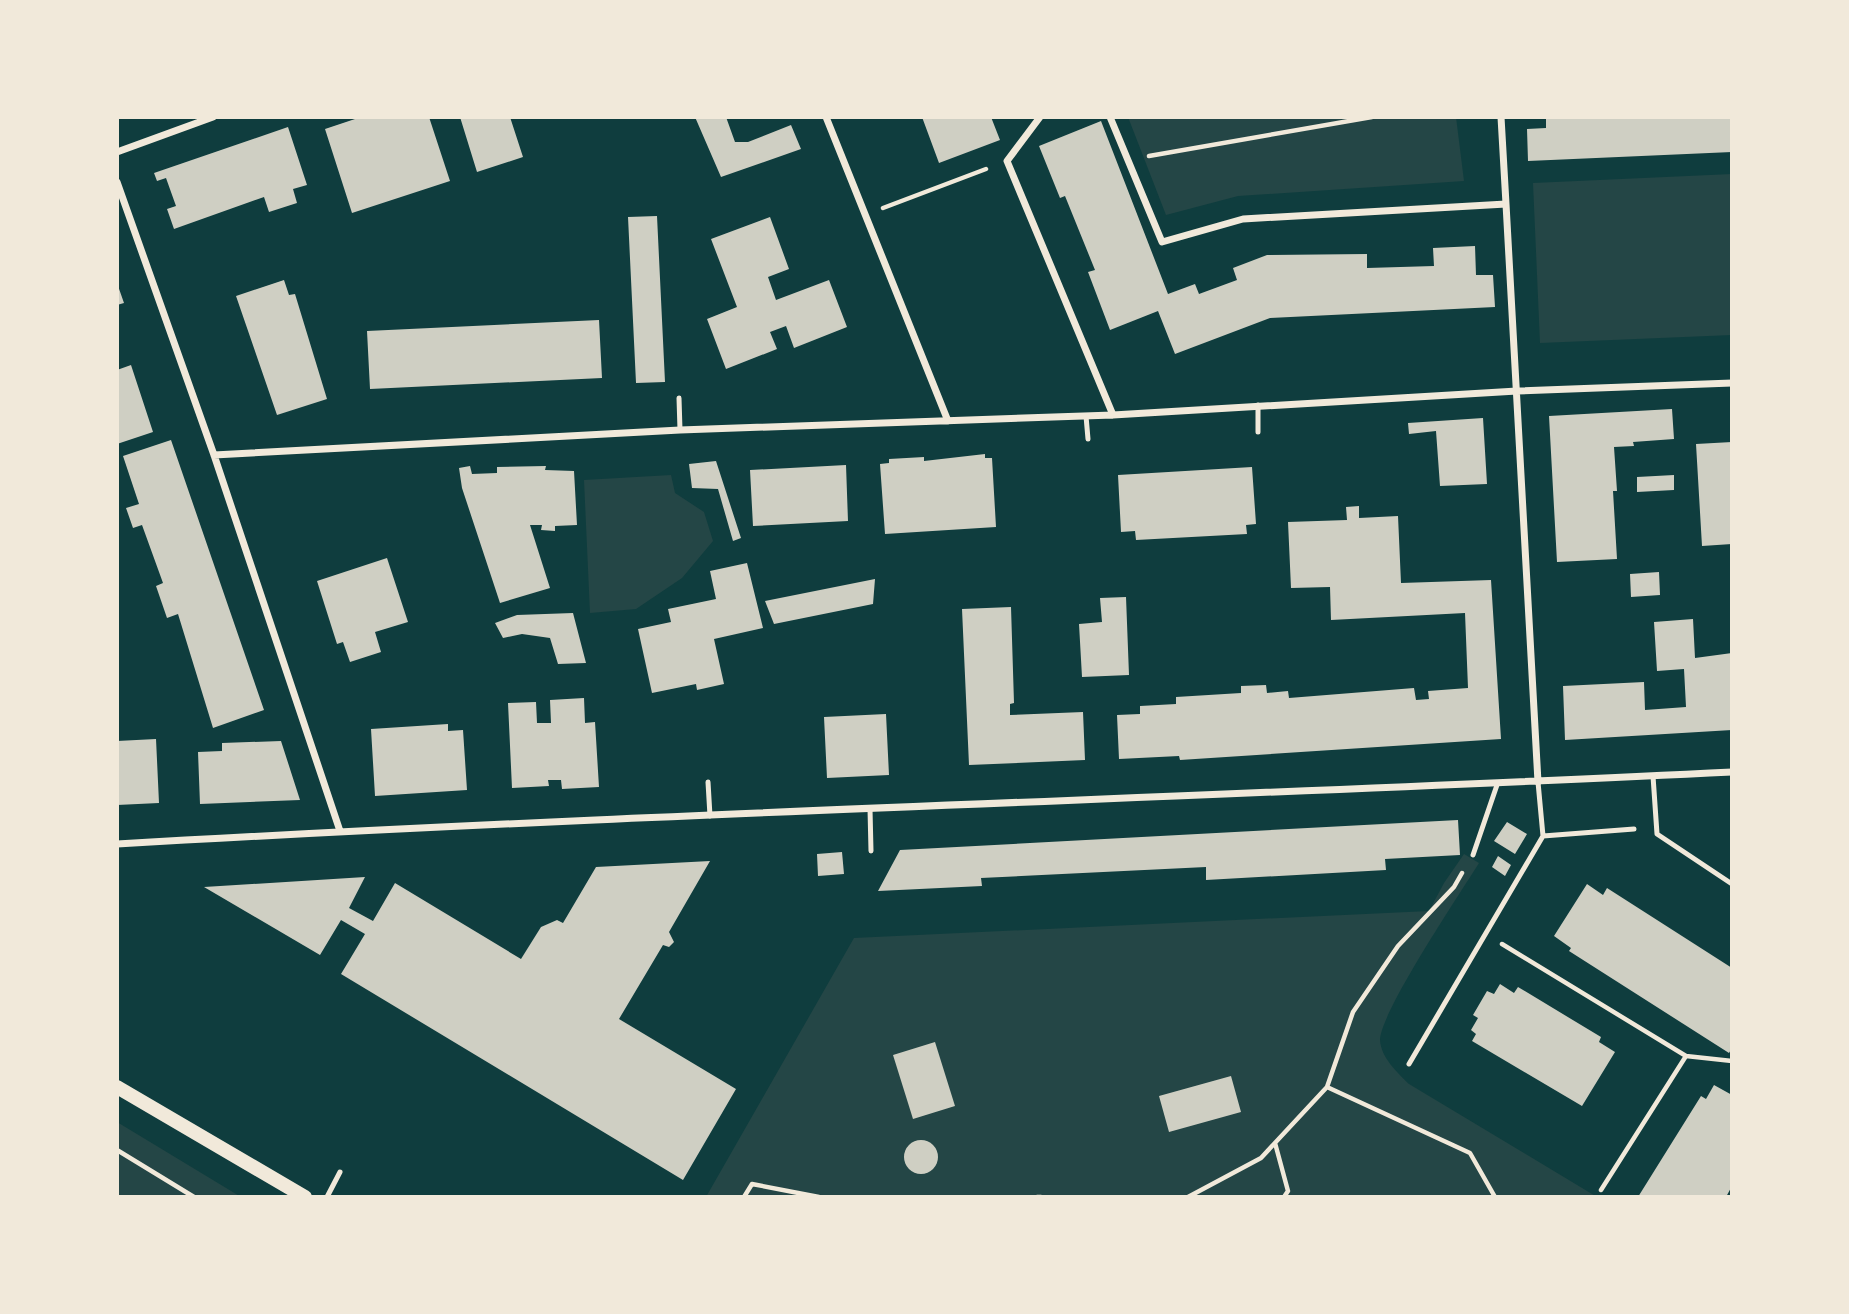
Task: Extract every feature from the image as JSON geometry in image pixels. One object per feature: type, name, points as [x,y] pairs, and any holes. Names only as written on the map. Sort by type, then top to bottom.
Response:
[{"type":"main road","points":[[117,1087],[305,1197]]},
{"type":"street","points":[[117,152],[213,117]]},
{"type":"street","points":[[826,117],[948,421]]},
{"type":"street","points":[[1040,117],[1007,161],[1112,415]]},
{"type":"street","points":[[1110,117],[1162,242],[1243,219],[1506,204]]},
{"type":"street","points":[[1501,117],[1538,782]]},
{"type":"street","points":[[117,182],[214,455],[340,831]]},
{"type":"street","points":[[214,455],[680,430],[1112,415],[1517,391],[1732,383]]},
{"type":"street","points":[[117,844],[340,831],[1497,785],[1732,772]]},
{"type":"lane","points":[[679,398],[680,430]]},
{"type":"lane","points":[[1258,405],[1258,432]]},
{"type":"lane","points":[[1086,416],[1088,439]]},
{"type":"lane","points":[[1653,776],[1657,834],[1732,884]]},
{"type":"lane","points":[[708,782],[709,816]]},
{"type":"lane","points":[[1409,1065],[1543,836],[1538,782]]},
{"type":"lane","points":[[1473,855],[1497,785]]},
{"type":"lane","points":[[870,809],[871,851]]},
{"type":"lane","points":[[1543,836],[1634,829]]},
{"type":"lane","points":[[327,1197],[340,1172]]},
{"type":"path","points":[[1127,159],[1372,117]]},
{"type":"path","points":[[867,214],[1007,161]]},
{"type":"path","points":[[1188,1197],[1261,1158],[1327,1087],[1353,1012],[1398,946],[1454,887],[1473,855]]},
{"type":"path","points":[[1486,934],[1686,1056],[1732,1061]]},
{"type":"path","points":[[1601,1190],[1686,1056]]},
{"type":"path","points":[[1327,1087],[1471,1153],[1495,1197]]},
{"type":"path","points":[[1275,1143],[1288,1191],[1284,1197]]},
{"type":"path","points":[[117,1150],[194,1197]]},
{"type":"path","points":[[744,1197],[752,1184],[818,1197]]},
{"type":"shaded area","points":[[1128,117],[1456,117],[1464,181],[1238,196],[1166,215]]},
{"type":"shaded area","points":[[1732,174],[1732,335],[1540,343],[1533,183]]},
{"type":"shaded area","points":[[671,475],[675,493],[704,512],[713,541],[682,578],[636,609],[590,613],[584,480]]},
{"type":"shaded area","points":[[1464,854],[1479,863],[1393,1005],[1380,1040],[1383,1053],[1409,1084],[1597,1197],[706,1197],[854,938],[1429,911]]},
{"type":"shaded area","points":[[117,1122],[241,1197],[117,1197]]},
{"type":"building","points":[[361,117],[429,117],[450,181],[352,213],[325,129]]},
{"type":"building","points":[[460,117],[510,117],[523,157],[477,172]]},
{"type":"building","points":[[695,117],[726,117],[735,142],[748,142],[791,125],[801,149],[721,177]]},
{"type":"building","points":[[922,117],[991,117],[1000,140],[939,163]]},
{"type":"building","points":[[1546,117],[1732,117],[1732,152],[1528,161],[1527,129],[1546,128]]},
{"type":"building","points":[[1101,121],[1168,294],[1195,284],[1199,294],[1237,280],[1233,268],[1267,255],[1367,254],[1367,268],[1434,266],[1433,248],[1475,246],[1476,275],[1493,275],[1495,307],[1270,318],[1175,354],[1158,311],[1110,330],[1088,272],[1095,270],[1065,196],[1060,198],[1039,146]]},
{"type":"building","points":[[288,127],[307,185],[293,189],[297,203],[269,212],[264,197],[174,229],[167,209],[176,206],[166,178],[157,181],[154,173]]},
{"type":"building","points":[[657,216],[665,382],[636,383],[628,217]]},
{"type":"building","points":[[770,217],[789,269],[768,277],[776,300],[829,280],[847,327],[794,348],[786,326],[770,332],[777,349],[726,369],[707,319],[737,307],[711,239]]},
{"type":"building","points":[[284,280],[289,295],[295,294],[327,399],[277,415],[236,296]]},
{"type":"building","points":[[117,283],[124,303],[117,305]]},
{"type":"building","points":[[599,320],[602,378],[370,389],[367,331]]},
{"type":"building","points":[[131,365],[153,432],[117,444],[117,370]]},
{"type":"building","points":[[1672,409],[1674,439],[1633,442],[1634,446],[1614,447],[1617,491],[1613,491],[1617,559],[1557,562],[1549,416]]},
{"type":"building","points":[[1483,418],[1487,484],[1440,486],[1436,431],[1409,434],[1408,423]]},
{"type":"building","points":[[171,440],[264,710],[213,728],[178,614],[167,618],[156,586],[163,583],[142,525],[133,528],[126,508],[139,504],[123,456]]},
{"type":"building","points":[[1732,442],[1732,544],[1702,546],[1696,444]]},
{"type":"building","points":[[985,454],[985,458],[992,458],[996,527],[885,534],[880,464],[889,463],[889,459],[924,457],[924,461]]},
{"type":"building","points":[[716,461],[741,538],[733,541],[718,489],[692,488],[689,464]]},
{"type":"building","points":[[846,465],[848,521],[753,526],[750,470]]},
{"type":"building","points":[[470,466],[472,474],[497,473],[497,467],[546,466],[545,470],[574,471],[577,525],[555,526],[555,531],[541,530],[542,525],[530,525],[550,588],[500,603],[462,488],[459,468]]},
{"type":"building","points":[[1252,467],[1256,524],[1246,525],[1247,534],[1136,540],[1135,531],[1121,532],[1118,475]]},
{"type":"building","points":[[1674,475],[1674,490],[1637,492],[1637,477]]},
{"type":"building","points":[[1359,506],[1359,518],[1398,516],[1401,583],[1491,580],[1501,739],[1180,760],[1179,756],[1119,759],[1117,715],[1140,714],[1140,706],[1176,704],[1176,697],[1241,693],[1241,686],[1266,685],[1267,693],[1288,691],[1289,698],[1414,688],[1416,700],[1429,699],[1428,691],[1468,688],[1465,613],[1331,620],[1330,587],[1291,588],[1288,522],[1347,520],[1346,507]]},
{"type":"building","points":[[387,558],[408,622],[375,632],[381,652],[350,662],[343,642],[337,644],[317,581]]},
{"type":"building","points":[[747,563],[763,628],[714,639],[724,684],[697,690],[696,684],[652,693],[638,629],[671,622],[668,609],[716,599],[710,571]]},
{"type":"building","points":[[1659,572],[1660,595],[1631,597],[1630,574]]},
{"type":"building","points":[[875,579],[873,604],[774,624],[765,601]]},
{"type":"building","points":[[1126,597],[1129,675],[1082,677],[1079,624],[1102,622],[1100,598]]},
{"type":"building","points":[[1011,607],[1014,703],[1010,704],[1010,715],[1083,712],[1085,760],[969,765],[962,609]]},
{"type":"building","points":[[573,613],[586,663],[558,664],[550,638],[522,634],[503,638],[495,623],[517,615]]},
{"type":"building","points":[[1693,619],[1695,658],[1732,653],[1732,730],[1565,740],[1563,686],[1644,682],[1645,710],[1686,707],[1684,669],[1657,671],[1654,622]]},
{"type":"building","points":[[584,698],[585,723],[595,722],[599,787],[562,789],[561,780],[548,780],[549,786],[512,788],[508,703],[536,702],[537,723],[551,723],[550,700]]},
{"type":"building","points":[[886,714],[889,775],[827,778],[824,717]]},
{"type":"building","points":[[448,724],[448,731],[463,730],[467,790],[375,796],[371,729]]},
{"type":"building","points":[[156,739],[159,803],[117,805],[117,741]]},
{"type":"building","points":[[281,741],[300,800],[200,804],[198,752],[222,751],[222,743]]},
{"type":"building","points":[[1458,820],[1460,855],[1385,859],[1386,870],[1206,880],[1206,867],[981,878],[982,886],[878,891],[900,850]]},
{"type":"building","points":[[1507,822],[1527,834],[1515,854],[1494,841]]},
{"type":"building","points":[[842,852],[844,874],[818,876],[817,854]]},
{"type":"building","points":[[1498,856],[1511,865],[1505,876],[1492,867]]},
{"type":"building","points":[[710,861],[669,932],[674,942],[669,947],[663,945],[619,1019],[736,1089],[683,1180],[341,974],[365,934],[341,920],[320,955],[204,887],[365,877],[349,908],[373,921],[395,883],[521,959],[541,927],[557,920],[563,923],[596,867]]},
{"type":"building","points":[[1587,884],[1603,895],[1607,888],[1732,968],[1732,1048],[1729,1053],[1569,951],[1571,948],[1554,936]]},
{"type":"building","points":[[1500,984],[1514,993],[1518,987],[1601,1037],[1599,1042],[1615,1052],[1582,1106],[1472,1041],[1476,1034],[1471,1030],[1478,1018],[1473,1015],[1487,991],[1494,994]]},
{"type":"building","points":[[935,1042],[955,1106],[913,1119],[893,1055]]},
{"type":"building","points":[[1231,1076],[1241,1112],[1169,1132],[1159,1096]]},
{"type":"building","points":[[1714,1085],[1732,1095],[1732,1186],[1726,1197],[1638,1197],[1701,1096],[1706,1099]]},
{"type":"building","points":[[921,1140],[933,1145],[938,1157],[933,1169],[921,1174],[909,1169],[904,1157],[909,1145]]}]
